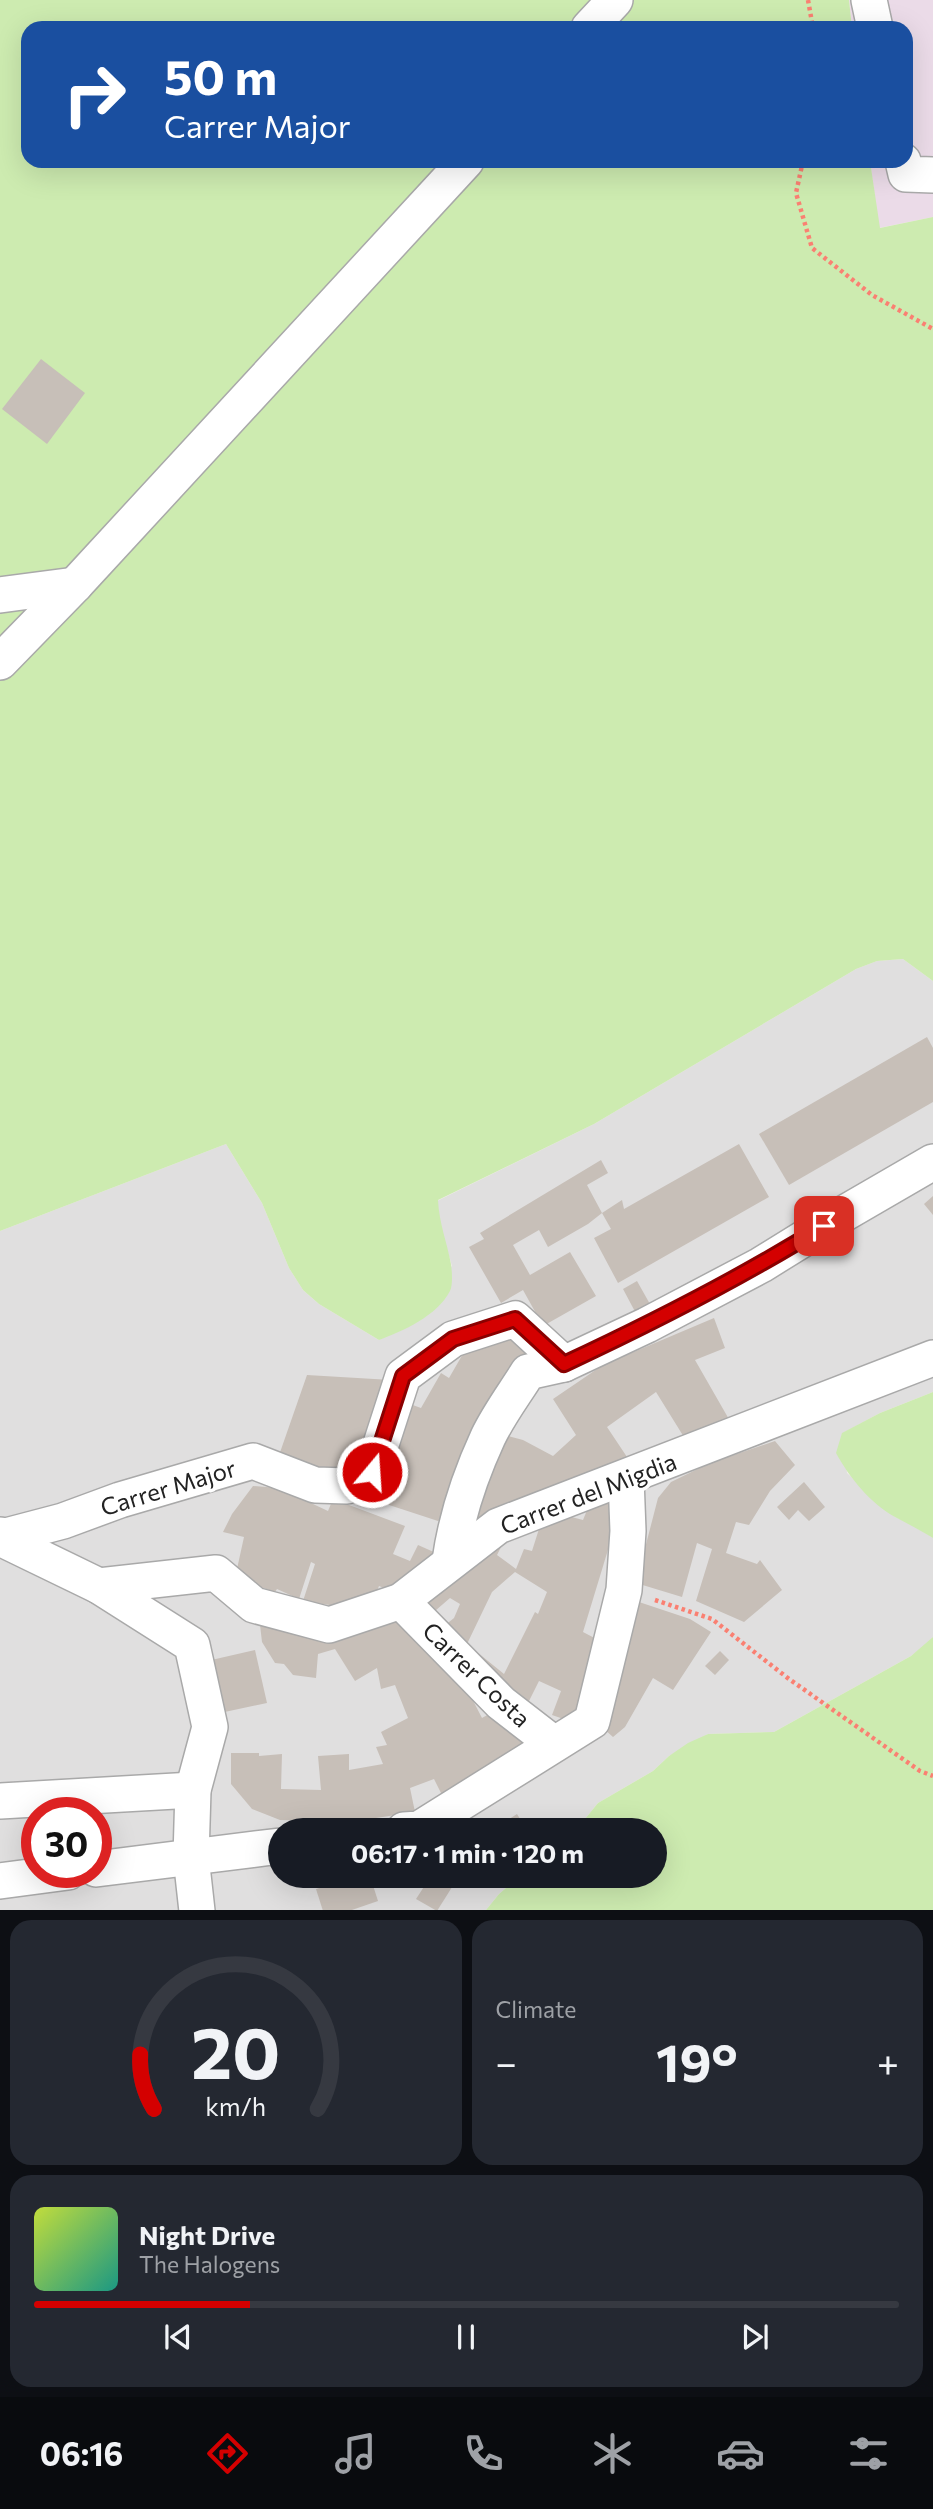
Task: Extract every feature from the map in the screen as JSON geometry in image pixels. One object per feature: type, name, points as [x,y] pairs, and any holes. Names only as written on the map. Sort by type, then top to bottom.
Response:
[{"type":"street","points":[[595,21],[614,0]]},
{"type":"street","points":[[869,0],[874,21]]},
{"type":"street","points":[[0,662],[75,585],[460,168]]},
{"type":"street","points":[[905,168],[906,174],[933,175]]},
{"type":"street","points":[[0,595],[75,585]]},
{"type":"street","points":[[450,1560],[455,1525],[489,1435],[528,1372],[564,1364],[646,1325],[761,1265],[933,1162]]},
{"type":"street","name":"Carrer Major","points":[[0,1536],[63,1521],[120,1500],[253,1461],[315,1485],[346,1486],[372,1472],[403,1376],[453,1339],[515,1319],[564,1364]]},
{"type":"street","name":"Carrer del Migdia","points":[[99,1586],[216,1573],[254,1605],[329,1625],[401,1601],[450,1560],[498,1526],[933,1358]]},
{"type":"street","points":[[436,1818],[592,1721],[624,1590],[628,1531],[626,1478]]},
{"type":"street","name":"Carrer Major","points":[[0,1536],[99,1586],[191,1645],[210,1727],[193,1790],[191,1857],[197,1910]]},
{"type":"street","name":"Carrer Costa","points":[[401,1601],[501,1703],[554,1744]]},
{"type":"street","points":[[0,1801],[193,1790]]},
{"type":"street","points":[[112,1867],[268,1847]]},
{"type":"street","points":[[0,1881],[21,1878]]},
{"type":"path","points":[[808,0],[812,21]]},
{"type":"path","points":[[801,168],[796,193],[812,248],[872,295],[933,329]]},
{"type":"path","points":[[624,1590],[712,1619],[789,1679],[920,1771],[933,1776]]},
{"type":"shaded area","points":[[849,0],[933,0],[933,217],[879,228],[871,168],[913,168],[913,21],[851,21]]},
{"type":"shaded area","points":[[903,959],[933,981],[933,1392],[880,1413],[843,1433],[847,1473],[895,1517],[916,1526],[933,1538],[933,1637],[911,1656],[774,1732],[708,1734],[669,1756],[653,1771],[598,1803],[586,1818],[268,1818],[268,1888],[506,1888],[486,1910],[0,1910],[0,1231],[226,1144],[262,1203],[289,1268],[303,1290],[319,1304],[379,1340],[452,1266],[439,1223],[437,1201],[594,1124],[856,969],[877,961]]},
{"type":"green space","points":[[0,0],[849,0],[851,21],[21,21],[21,168],[871,168],[880,228],[933,217],[933,981],[903,959],[877,961],[856,969],[594,1124],[438,1200],[451,1264],[450,1291],[428,1315],[379,1340],[319,1304],[303,1290],[289,1268],[262,1203],[226,1144],[0,1231]]},
{"type":"green space","points":[[933,1392],[933,1538],[895,1517],[869,1497],[836,1453],[842,1433],[880,1413]]},
{"type":"green space","points":[[933,1637],[933,1910],[486,1910],[506,1888],[667,1888],[667,1818],[586,1818],[598,1803],[653,1771],[688,1743],[708,1734],[774,1732],[911,1656]]},
{"type":"building","points":[[41,359],[85,393],[47,444],[2,409]]},
{"type":"building","points":[[927,1037],[933,1048],[933,1102],[789,1185],[759,1134]]},
{"type":"building","points":[[739,1144],[769,1197],[618,1283],[594,1238],[611,1229],[602,1213],[622,1200],[624,1209]]},
{"type":"building","points":[[601,1160],[608,1173],[587,1185],[602,1213],[548,1247],[539,1230],[513,1245],[530,1275],[570,1252],[596,1296],[543,1326],[523,1290],[501,1303],[469,1247],[484,1239],[480,1233]]},
{"type":"building","points":[[933,1196],[933,1215],[924,1204]]},
{"type":"building","points":[[637,1281],[655,1313],[640,1321],[623,1289]]},
{"type":"building","points":[[714,1318],[725,1348],[695,1360],[734,1428],[687,1442],[656,1392],[607,1427],[629,1460],[516,1501],[473,1533],[461,1528],[501,1434],[523,1440],[553,1456],[576,1435],[553,1399],[603,1365]]},
{"type":"building","points":[[490,1331],[529,1348],[483,1432],[454,1513],[438,1521],[383,1503],[396,1467],[384,1463],[407,1403],[421,1408],[441,1373],[449,1378],[471,1340]]},
{"type":"building","points":[[307,1375],[391,1380],[353,1476],[277,1461]]},
{"type":"building","points":[[775,1441],[795,1465],[770,1491],[749,1525],[736,1522],[726,1553],[757,1564],[760,1560],[782,1590],[744,1622],[696,1601],[712,1549],[697,1543],[682,1597],[636,1583],[658,1498],[671,1482],[710,1463]]},
{"type":"building","points":[[804,1482],[825,1507],[809,1521],[798,1510],[789,1520],[777,1507]]},
{"type":"building","points":[[253,1486],[279,1488],[328,1511],[333,1499],[405,1526],[393,1554],[410,1561],[418,1545],[436,1553],[397,1593],[379,1586],[373,1601],[343,1607],[303,1601],[315,1564],[311,1562],[299,1599],[277,1589],[275,1592],[235,1578],[244,1537],[223,1532],[232,1514]]},
{"type":"building","points":[[592,1498],[621,1507],[583,1632],[606,1644],[578,1724],[552,1715],[561,1691],[539,1681],[527,1705],[438,1631],[454,1618],[460,1604],[450,1598],[428,1617],[414,1602],[504,1541],[497,1555],[516,1569],[524,1549],[532,1551],[545,1510],[583,1520]],"holes":[[[515,1572],[547,1592],[538,1614],[535,1612],[504,1674],[467,1644],[492,1592]]]},
{"type":"building","points":[[636,1601],[690,1619],[711,1632],[673,1690],[653,1678],[625,1727],[613,1737],[594,1720]]},
{"type":"building","points":[[386,1609],[464,1683],[482,1718],[498,1709],[527,1749],[445,1801],[434,1779],[410,1788],[415,1812],[376,1818],[275,1818],[252,1809],[231,1784],[231,1753],[259,1753],[259,1756],[282,1754],[281,1789],[321,1790],[318,1756],[349,1754],[349,1770],[383,1764],[376,1747],[387,1745],[381,1732],[408,1718],[395,1685],[381,1689],[377,1668],[355,1681],[335,1649],[318,1654],[316,1678],[293,1675],[284,1664],[275,1663],[262,1642],[259,1616]]},
{"type":"building","points":[[255,1650],[267,1703],[220,1713],[207,1661]]},
{"type":"building","points":[[720,1651],[729,1660],[715,1675],[705,1666]]},
{"type":"building","points":[[319,1888],[374,1888],[378,1901],[352,1910],[323,1910],[316,1889]]},
{"type":"building","points":[[423,1888],[451,1888],[438,1910],[416,1899]]},
{"type":"route","points":[[372,1472],[403,1376],[453,1339],[515,1319],[564,1364],[761,1265],[824,1226]]}]
